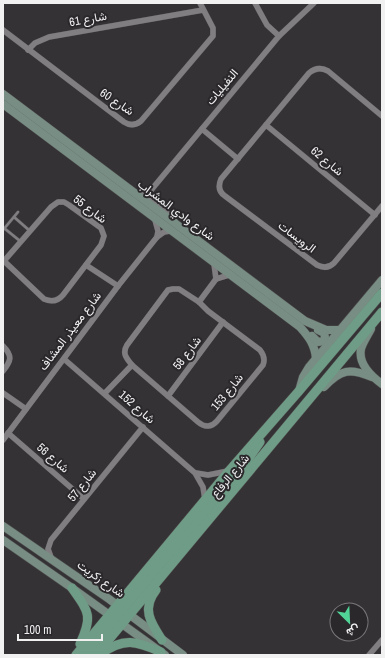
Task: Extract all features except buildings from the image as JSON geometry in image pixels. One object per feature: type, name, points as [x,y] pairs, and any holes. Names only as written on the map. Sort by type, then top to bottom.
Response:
[{"type":"main road","name":"شارع الرفاع","points":[[75,655],[112,617],[229,471],[382,293]]},
{"type":"main road","name":"شارع الرفاع","points":[[120,607],[171,566],[382,312]]},
{"type":"main road","points":[[86,655],[112,617],[119,612],[120,607],[245,464],[255,450],[268,426]]},
{"type":"main road","points":[[162,640],[150,619],[148,606],[151,597],[171,566]]},
{"type":"main road","points":[[72,588],[85,608],[88,620],[86,631],[75,655]]},
{"type":"main road","name":"شارع الرفاع","points":[[96,655],[112,617]]},
{"type":"main road","points":[[100,655],[117,645],[131,642],[144,645],[163,653]]},
{"type":"street","name":"شارع 60","points":[[3,30],[124,122],[134,124],[139,123],[143,119],[212,36],[213,28],[200,3]]},
{"type":"street","points":[[255,3],[267,25],[279,36]]},
{"type":"street","name":"النفيليات","points":[[137,196],[147,193],[152,189],[279,36],[314,3]]},
{"type":"street","name":"شارع 61","points":[[28,50],[35,43],[49,38],[203,10]]},
{"type":"street","name":"الرويسات","points":[[382,116],[328,71],[317,68],[310,72],[221,179],[219,184],[221,192],[320,267],[326,267],[334,263],[382,206]]},
{"type":"street","name":"شارع وادي المشراب","points":[[3,94],[137,196],[214,264],[229,275],[302,324],[326,330],[341,330]]},
{"type":"street","name":"شارع وادي المشراب","points":[[3,104],[155,220],[174,228],[302,324],[313,344],[316,359]]},
{"type":"street","name":"شارع 62","points":[[266,125],[375,215]]},
{"type":"street","points":[[202,129],[238,159]]},
{"type":"street","points":[[152,189],[150,195],[152,200],[171,215],[174,228]]},
{"type":"street","name":"شارع 55","points":[[61,202],[69,205],[100,228],[103,233],[102,242],[61,298],[50,301],[44,298],[3,261],[30,231],[53,205],[61,202]]},
{"type":"street","points":[[155,220],[158,231],[157,237]]},
{"type":"street","name":"شارع معيذر المشاف","points":[[3,440],[118,286],[157,237],[174,228]]},
{"type":"street","points":[[214,264],[216,279]]},
{"type":"street","points":[[86,265],[118,286]]},
{"type":"street","points":[[199,302],[216,279],[229,275]]},
{"type":"street","name":"شارع الرفاع","points":[[299,391],[303,377],[316,359],[382,280]]},
{"type":"street","name":"شارع 153","points":[[171,289],[179,290],[199,302],[223,322],[260,350],[264,357],[262,365],[217,421],[212,425],[206,426],[200,424],[132,365],[125,356],[126,347],[166,292],[171,289]]},
{"type":"street","points":[[376,320],[363,345],[361,354],[363,364],[372,376],[382,384]]},
{"type":"street","name":"شارع 58","points":[[168,396],[223,322]]},
{"type":"street","points":[[3,346],[8,351],[10,356],[9,362],[3,371]]},
{"type":"street","name":"شارع 152","points":[[64,359],[105,393],[195,473],[203,487],[204,501]]},
{"type":"street","points":[[105,393],[132,365]]},
{"type":"street","points":[[307,402],[319,393],[334,377],[348,370],[354,370],[372,376]]},
{"type":"street","points":[[3,393],[26,409]]},
{"type":"street","name":"شارع 57","points":[[52,560],[48,549],[51,540],[143,427]]},
{"type":"street","name":"شارع 56","points":[[8,433],[84,500]]},
{"type":"street","points":[[195,473],[208,476],[229,471]]},
{"type":"street","name":"شارع زكريت","points":[[3,526],[120,607],[183,655]]},
{"type":"street","name":"شارع زكريت","points":[[3,540],[163,653]]},
{"type":"street","points":[[112,617],[108,610],[111,608],[112,604],[120,607]]},
{"type":"street","points":[[369,655],[382,640]]},
{"type":"lane","points":[[18,212],[4,229],[21,242]]},
{"type":"lane","points":[[14,217],[30,231]]}]
